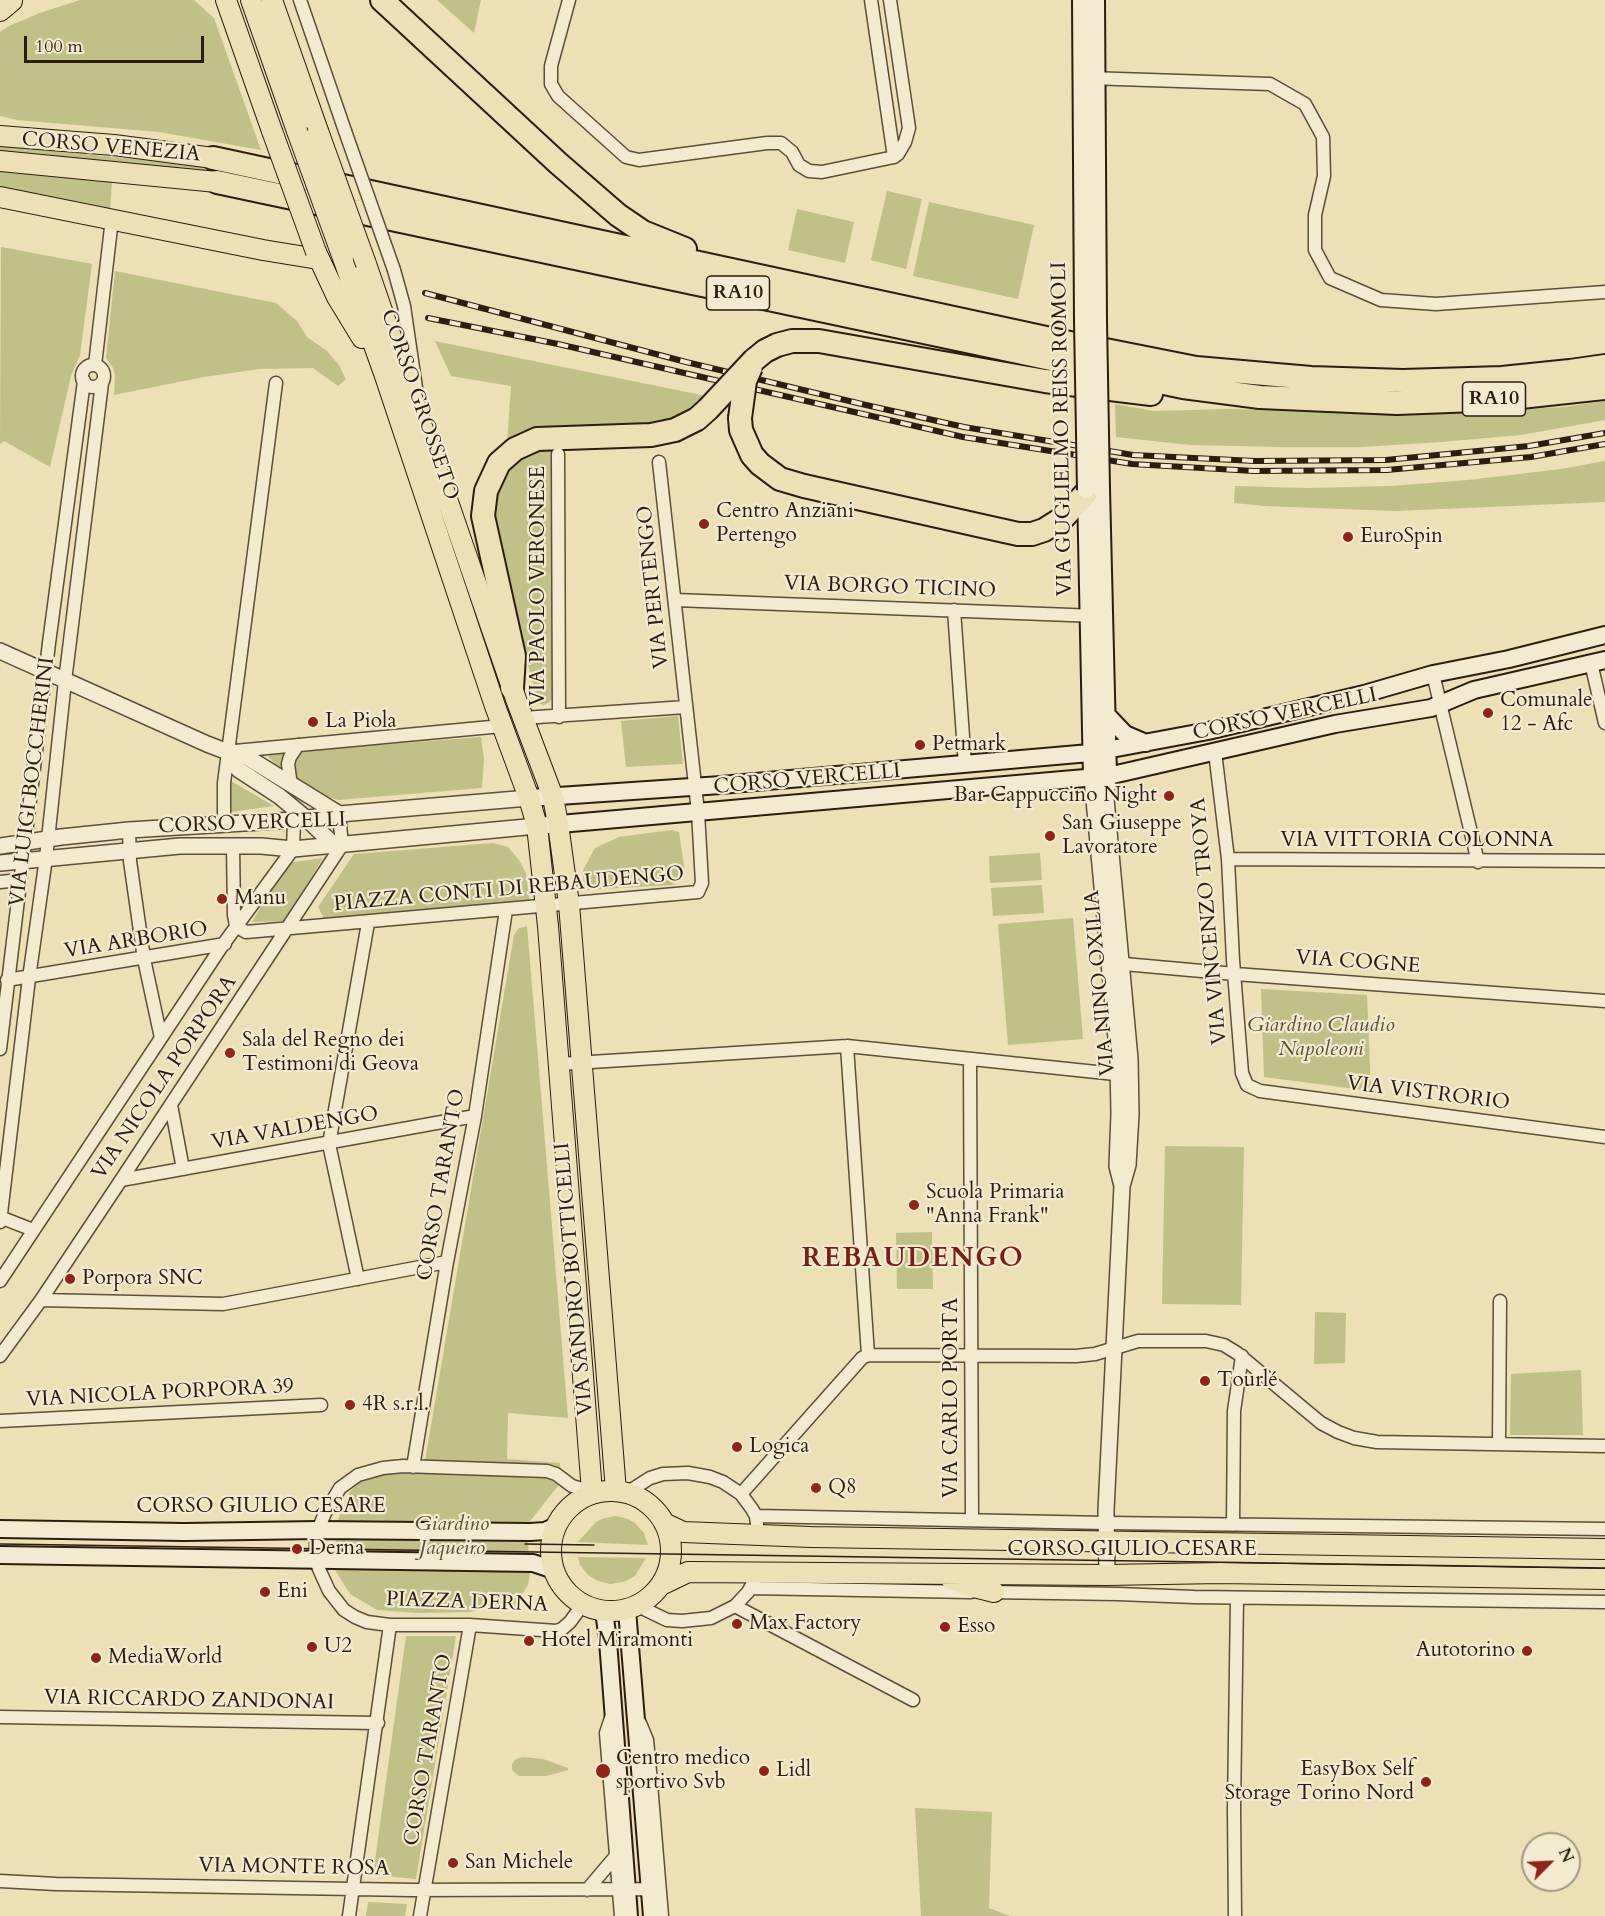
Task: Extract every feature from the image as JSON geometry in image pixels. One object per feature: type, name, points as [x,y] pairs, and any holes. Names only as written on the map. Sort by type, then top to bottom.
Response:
[{"type":"highway","name":"RA10","points":[[382,0],[558,163],[618,215],[643,232],[677,246],[811,280],[886,303]]},
{"type":"highway","name":"RA10","points":[[213,158],[1161,362],[1236,372],[1348,380],[1431,381],[1502,378],[1605,366]]},
{"type":"highway","name":"RA10","points":[[217,182],[1183,387],[1260,396],[1397,403],[1502,399],[1605,388]]},
{"type":"highway","name":"RA10","points":[[512,688],[514,656],[483,516],[486,491],[499,463],[515,449],[537,439],[651,435],[675,430],[697,419],[754,360],[777,345],[794,341],[819,341],[1045,381],[1171,397],[1222,399],[1260,396]]},
{"type":"highway","points":[[754,360],[745,381],[740,408],[741,430],[752,455],[780,479],[1018,534],[1038,532],[1063,518],[1091,490]]},
{"type":"main road","points":[[0,5],[13,0]]},
{"type":"main road","points":[[0,11],[13,0]]},
{"type":"main road","points":[[213,0],[229,8],[317,255],[337,297],[384,376]]},
{"type":"main road","name":"CORSO GROSSETO","points":[[251,0],[384,376],[537,826]]},
{"type":"main road","name":"CORSO GROSSETO","points":[[272,0],[366,264],[512,688],[553,797],[558,824]]},
{"type":"main road","name":"VIA GUGLIELMO REISS ROMOLI","points":[[1081,0],[1088,78],[1091,490],[1100,777]]},
{"type":"main road","name":"VIA GUGLIELMO REISS ROMOLI","points":[[1088,78],[1096,0]]},
{"type":"main road","points":[[0,126],[33,139]]},
{"type":"main road","name":"CORSO VENEZIA","points":[[0,136],[114,145],[213,158]]},
{"type":"main road","name":"CORSO VENEZIA","points":[[0,161],[217,182]]},
{"type":"main road","points":[[0,197],[263,250],[317,255]]},
{"type":"main road","name":"VIA GUGLIELMO REISS ROMOLI","points":[[1096,616],[1105,713],[1098,752]]},
{"type":"main road","name":"CORSO VERCELLI","points":[[529,798],[695,787],[1098,752],[1208,731],[1364,694],[1433,674],[1509,659],[1605,635]]},
{"type":"main road","name":"CORSO VERCELLI","points":[[537,826],[1100,777],[1335,724],[1414,712],[1474,690],[1598,661]]},
{"type":"main road","points":[[1105,713],[1125,734],[1146,743]]},
{"type":"main road","name":"VIA SANDRO BOTTICELLI","points":[[558,824],[569,904],[581,1063],[622,1492]]},
{"type":"main road","name":"VIA SANDRO BOTTICELLI","points":[[537,826],[546,906],[592,1492]]},
{"type":"main road","name":"PIAZZA DERNA","points":[[622,1492],[592,1492],[568,1506],[556,1526],[550,1544],[550,1558],[566,1591],[580,1602],[604,1611],[632,1607]]},
{"type":"main road","points":[[622,1492],[647,1502],[664,1523],[672,1551],[668,1572],[661,1585],[651,1596],[632,1607],[636,1713],[654,1889],[652,1916]]},
{"type":"main road","name":"CORSO GIULIO CESARE","points":[[664,1523],[683,1533],[757,1526],[1106,1532],[1299,1545],[1605,1549]]},
{"type":"main road","name":"CORSO GIULIO CESARE","points":[[0,1529],[184,1532],[318,1530],[530,1532],[545,1531],[556,1526]]},
{"type":"main road","points":[[0,1555],[533,1563],[554,1570]]},
{"type":"main road","name":"CORSO GIULIO CESARE","points":[[661,1585],[688,1572],[753,1580],[791,1573],[937,1574],[1107,1584],[1221,1573],[1605,1579]]},
{"type":"main road","points":[[937,1574],[994,1592]]},
{"type":"main road","points":[[604,1611],[614,1712],[622,1890],[628,1916]]},
{"type":"street","name":"CORSO GROSSETO","points":[[300,0],[394,270],[404,306],[421,425]]},
{"type":"street","points":[[568,0],[551,66],[551,84],[558,96],[626,157],[639,160],[767,142],[781,143],[792,152],[799,165],[809,171],[822,172],[894,157],[905,142],[909,128],[890,0]]},
{"type":"street","points":[[871,0],[894,157]]},
{"type":"street","points":[[1088,78],[1270,84],[1305,104],[1323,136],[1324,176],[1315,215],[1315,250],[1330,278],[1371,296],[1381,300],[1436,304],[1605,292]]},
{"type":"street","points":[[95,364],[112,219]]},
{"type":"street","points":[[95,364],[103,370],[105,377],[102,383],[94,387],[88,386],[82,374],[85,368],[95,364]]},
{"type":"street","name":"VIA LUIGI BOCCHERINI","points":[[0,1049],[45,671],[84,381]]},
{"type":"street","name":"VIA LUIGI BOCCHERINI","points":[[0,1220],[3,1171],[46,858],[65,681],[102,383]]},
{"type":"street","points":[[224,825],[223,796],[228,752],[276,383]]},
{"type":"street","name":"VIA PAOLO VERONESE","points":[[558,454],[559,717]]},
{"type":"street","name":"VIA PERTENGO","points":[[659,462],[686,707]]},
{"type":"street","name":"VIA BORGO TICINO","points":[[675,600],[1096,616]]},
{"type":"street","points":[[954,610],[965,765]]},
{"type":"street","points":[[0,651],[228,752],[242,754],[339,814],[338,845]]},
{"type":"street","points":[[1598,661],[1605,723]]},
{"type":"street","points":[[1433,674],[1479,862]]},
{"type":"street","points":[[523,718],[686,707]]},
{"type":"street","name":"PIAZZA CONTI DI REBAUDENGO","points":[[241,929],[368,923],[698,892],[702,883],[698,812],[686,707]]},
{"type":"street","points":[[228,752],[502,726]]},
{"type":"street","points":[[291,785],[288,764],[290,756],[298,745]]},
{"type":"street","points":[[228,752],[239,770],[279,796],[300,820],[338,845]]},
{"type":"street","name":"VIA VINCENZO TROYA","points":[[1215,752],[1228,859],[1242,1073],[1247,1085]]},
{"type":"street","name":"VIA NINO OXILIA","points":[[1100,777],[1106,799],[1115,963],[1131,1114],[1128,1165],[1122,1186],[1106,1532],[1107,1584]]},
{"type":"street","name":"CORSO VERCELLI","points":[[0,846],[129,830],[300,820],[339,814],[529,798]]},
{"type":"street","points":[[293,849],[300,820]]},
{"type":"street","name":"CORSO VERCELLI","points":[[0,863],[180,846],[293,849],[537,826]]},
{"type":"street","points":[[129,830],[130,861],[144,959],[161,1038]]},
{"type":"street","name":"VIA NICOLA PORPORA","points":[[0,1356],[41,1300],[171,1105],[288,928],[338,845]]},
{"type":"street","points":[[233,846],[241,929]]},
{"type":"street","name":"VIA NICOLA PORPORA","points":[[0,1281],[222,946],[241,929],[293,849]]},
{"type":"street","name":"VIA VITTORIA COLONNA","points":[[1228,859],[1605,861]]},
{"type":"street","points":[[0,882],[19,880]]},
{"type":"street","name":"CORSO TARANTO","points":[[413,1467],[447,1262],[475,1116],[506,910]]},
{"type":"street","points":[[358,1279],[329,1144],[368,923]]},
{"type":"street","name":"VIA ARBORIO","points":[[7,980],[222,946]]},
{"type":"street","name":"VIA COGNE","points":[[1115,963],[1605,1001]]},
{"type":"street","points":[[847,1046],[868,1355]]},
{"type":"street","points":[[559,1064],[847,1046],[1125,1074]]},
{"type":"street","name":"VIA CARLO PORTA","points":[[970,1060],[972,1520]]},
{"type":"street","name":"VIA VISTRORIO","points":[[1247,1085],[1257,1091],[1605,1137]]},
{"type":"street","points":[[171,1105],[183,1169]]},
{"type":"street","name":"VIA VALDENGO","points":[[121,1180],[475,1116]]},
{"type":"street","points":[[0,1220],[33,1230]]},
{"type":"street","points":[[41,1300],[223,1304],[447,1262]]},
{"type":"street","points":[[1499,1444],[1500,1301]]},
{"type":"street","points":[[741,1494],[855,1366],[868,1355],[1076,1356],[1095,1354],[1143,1341],[1206,1341],[1224,1345],[1242,1356],[1316,1419],[1343,1435],[1377,1442],[1605,1446]]},
{"type":"street","points":[[1233,1525],[1234,1411],[1242,1356]]},
{"type":"street","name":"VIA NICOLA PORPORA 39","points":[[0,1421],[321,1405]]},
{"type":"street","name":"PIAZZA DERNA","points":[[580,1602],[578,1611],[570,1622],[556,1631],[470,1625],[390,1625],[360,1620],[344,1610],[322,1578],[316,1559],[318,1530],[335,1495],[351,1479],[373,1469],[413,1467],[547,1471],[572,1486],[592,1492]]},
{"type":"street","name":"PIAZZA DERNA","points":[[622,1492],[650,1478],[671,1473],[710,1477],[723,1482],[741,1494],[757,1526]]},
{"type":"street","name":"CORSO GIULIO CESARE","points":[[757,1526],[972,1520],[1106,1532],[1233,1525],[1605,1529]]},
{"type":"street","name":"CORSO GIULIO CESARE","points":[[1259,1525],[1299,1545]]},
{"type":"street","points":[[791,1573],[822,1589]]},
{"type":"street","name":"PIAZZA DERNA","points":[[632,1607],[663,1618],[682,1621],[716,1616],[735,1606],[753,1580]]},
{"type":"street","name":"CORSO GIULIO CESARE","points":[[753,1580],[822,1589],[994,1592],[1107,1584],[1237,1598],[1605,1602]]},
{"type":"street","points":[[1235,1916],[1237,1598]]},
{"type":"street","points":[[735,1606],[913,1700]]},
{"type":"street","points":[[349,1916],[390,1625]]},
{"type":"street","name":"CORSO TARANTO","points":[[420,1916],[470,1625]]},
{"type":"street","points":[[614,1712],[606,1733],[615,1857],[622,1890],[621,1916]]},
{"type":"street","name":"VIA RICCARDO ZANDONAI","points":[[0,1717],[378,1723]]},
{"type":"street","points":[[587,1890],[615,1857]]},
{"type":"street","name":"VIA MONTE ROSA","points":[[0,1881],[424,1890],[654,1889]]},
{"type":"street","points":[[654,1889],[662,1916]]},
{"type":"green space","points":[[80,0],[194,0],[214,18],[261,150],[159,132],[17,120],[0,116],[0,32],[40,13]]},
{"type":"green space","points":[[437,0],[481,0],[474,33]]},
{"type":"green space","points":[[0,146],[216,168],[215,172],[0,152]]},
{"type":"green space","points":[[0,171],[112,181],[110,210],[0,188]]},
{"type":"green space","points":[[887,191],[922,199],[906,269],[871,260]]},
{"type":"green space","points":[[929,202],[1034,225],[1018,299],[913,276]]},
{"type":"green space","points":[[797,209],[854,222],[845,263],[788,250]]},
{"type":"green space","points":[[1,247],[92,264],[80,355],[71,376],[50,467],[4,441],[0,444]]},
{"type":"green space","points":[[115,271],[276,303],[297,321],[307,337],[327,351],[339,365],[346,379],[338,386],[313,368],[259,369],[204,377],[114,395],[115,375],[106,358]]},
{"type":"green space","points":[[435,341],[706,396],[698,406],[670,424],[507,444],[511,386],[451,376]]},
{"type":"green space","points":[[1605,401],[1605,420],[1521,435],[1441,442],[1362,447],[1281,447],[1190,445],[1116,437],[1115,404],[1154,411],[1227,409],[1442,413],[1564,407]]},
{"type":"green space","points":[[551,442],[554,690],[550,702],[544,705],[538,703],[489,514],[492,494],[515,456]]},
{"type":"green space","points":[[1605,461],[1605,502],[1395,511],[1234,503],[1235,486],[1306,488],[1391,486],[1468,480],[1561,469]]},
{"type":"green space","points":[[678,716],[683,764],[626,767],[621,721]]},
{"type":"green space","points":[[481,737],[484,759],[482,788],[338,800],[325,796],[294,779],[293,764],[299,751]]},
{"type":"green space","points":[[288,752],[283,770],[269,758],[268,754]]},
{"type":"green space","points":[[231,781],[274,806],[231,812],[229,792]]},
{"type":"green space","points":[[672,830],[679,832],[685,872],[681,879],[672,885],[584,890],[583,870],[595,848],[619,837]]},
{"type":"green space","points":[[493,843],[508,847],[519,860],[526,873],[530,904],[325,920],[318,907],[354,854]]},
{"type":"green space","points":[[1040,853],[1042,880],[990,883],[989,856]]},
{"type":"green space","points":[[323,858],[284,921],[252,922],[287,863]]},
{"type":"green space","points":[[1042,885],[1044,913],[993,916],[991,888]]},
{"type":"green space","points":[[1073,918],[1083,1039],[1008,1045],[998,924]]},
{"type":"green space","name":"Giardino Jaqueiro","points":[[527,926],[568,1418],[508,1413],[507,1459],[560,1463],[561,1482],[527,1525],[530,1574],[528,1585],[514,1607],[495,1606],[471,1612],[418,1613],[377,1610],[350,1594],[335,1570],[337,1522],[349,1493],[363,1477],[424,1467],[514,935],[519,928]]},
{"type":"green space","name":"Giardino Claudio Napoleoni","points":[[1261,989],[1367,995],[1371,1091],[1264,1077]]},
{"type":"green space","points":[[1165,1146],[1244,1147],[1241,1305],[1162,1304]]},
{"type":"green space","points":[[932,1232],[933,1289],[897,1289],[896,1233]]},
{"type":"green space","points":[[1315,1312],[1346,1313],[1345,1363],[1314,1364]]},
{"type":"green space","points":[[1581,1370],[1583,1435],[1510,1435],[1511,1374]]},
{"type":"green space","points":[[615,1516],[635,1523],[644,1533],[648,1545],[578,1542],[596,1522]]},
{"type":"green space","points":[[578,1557],[646,1558],[635,1576],[624,1582],[610,1584],[588,1575],[580,1565]]},
{"type":"green space","points":[[406,1636],[456,1636],[416,1879],[373,1875]]},
{"type":"green space","points":[[522,1757],[543,1759],[568,1768],[568,1770],[546,1776],[519,1776],[512,1770],[512,1764],[516,1759]]},
{"type":"green space","points":[[915,1808],[992,1812],[989,1908],[1010,1916],[921,1916]]},
{"type":"green space","points":[[368,1902],[407,1904],[405,1916],[366,1916]]},
{"type":"tram line","points":[[0,1544],[1605,1568]]},
{"type":"tram line","points":[[525,1544],[594,1545]]},
{"type":"railway","points":[[425,293],[686,362],[866,405],[964,427],[1133,455],[1255,461],[1386,460],[1529,446],[1605,433]]},
{"type":"railway","points":[[428,318],[558,344],[963,437],[1132,464],[1254,471],[1387,470],[1531,457],[1605,444]]},
{"type":"place","name":"Centro Anziani Pertengo","points":[[704,524]]},
{"type":"place","name":"EuroSpin","points":[[1348,537]]},
{"type":"place","name":"Comunale 12 - Afc","points":[[1488,713]]},
{"type":"place","name":"La Piola","points":[[313,722]]},
{"type":"place","name":"Petmark","points":[[920,745]]},
{"type":"place","name":"Bar Cappuccino Night","points":[[1169,796]]},
{"type":"place","name":"San Giuseppe Lavoratore","points":[[1050,836]]},
{"type":"place","name":"Manu","points":[[222,899]]},
{"type":"place","name":"Sala del Regno dei Testimoni di Geova","points":[[230,1053]]},
{"type":"place","name":"Scuola Primaria \"Anna Frank\"","points":[[914,1205]]},
{"type":"place","name":"Porpora SNC","points":[[70,1279]]},
{"type":"place","name":"Tourlé","points":[[1205,1381]]},
{"type":"place","name":"4R s.r.l.","points":[[350,1405]]},
{"type":"place","name":"Logica","points":[[737,1447]]},
{"type":"place","name":"Q8","points":[[816,1488]]},
{"type":"place","name":"Derna","points":[[297,1549]]},
{"type":"place","name":"Eni","points":[[265,1592]]},
{"type":"place","name":"Max Factory","points":[[737,1624]]},
{"type":"place","name":"Esso","points":[[945,1627]]},
{"type":"place","name":"Hotel Miramonti","points":[[529,1641]]},
{"type":"place","name":"U2","points":[[312,1647]]},
{"type":"place","name":"Autotorino","points":[[1527,1651]]},
{"type":"place","name":"MediaWorld","points":[[96,1658]]},
{"type":"place","name":"Centro medico sportivo Svb","points":[[603,1771]]},
{"type":"place","name":"Lidl","points":[[764,1771]]},
{"type":"place","name":"EasyBox Self Storage Torino Nord","points":[[1426,1782]]},
{"type":"place","name":"San Michele","points":[[453,1863]]},
{"type":"district","name":"REBAUDENGO","points":[[913,1260]]}]
